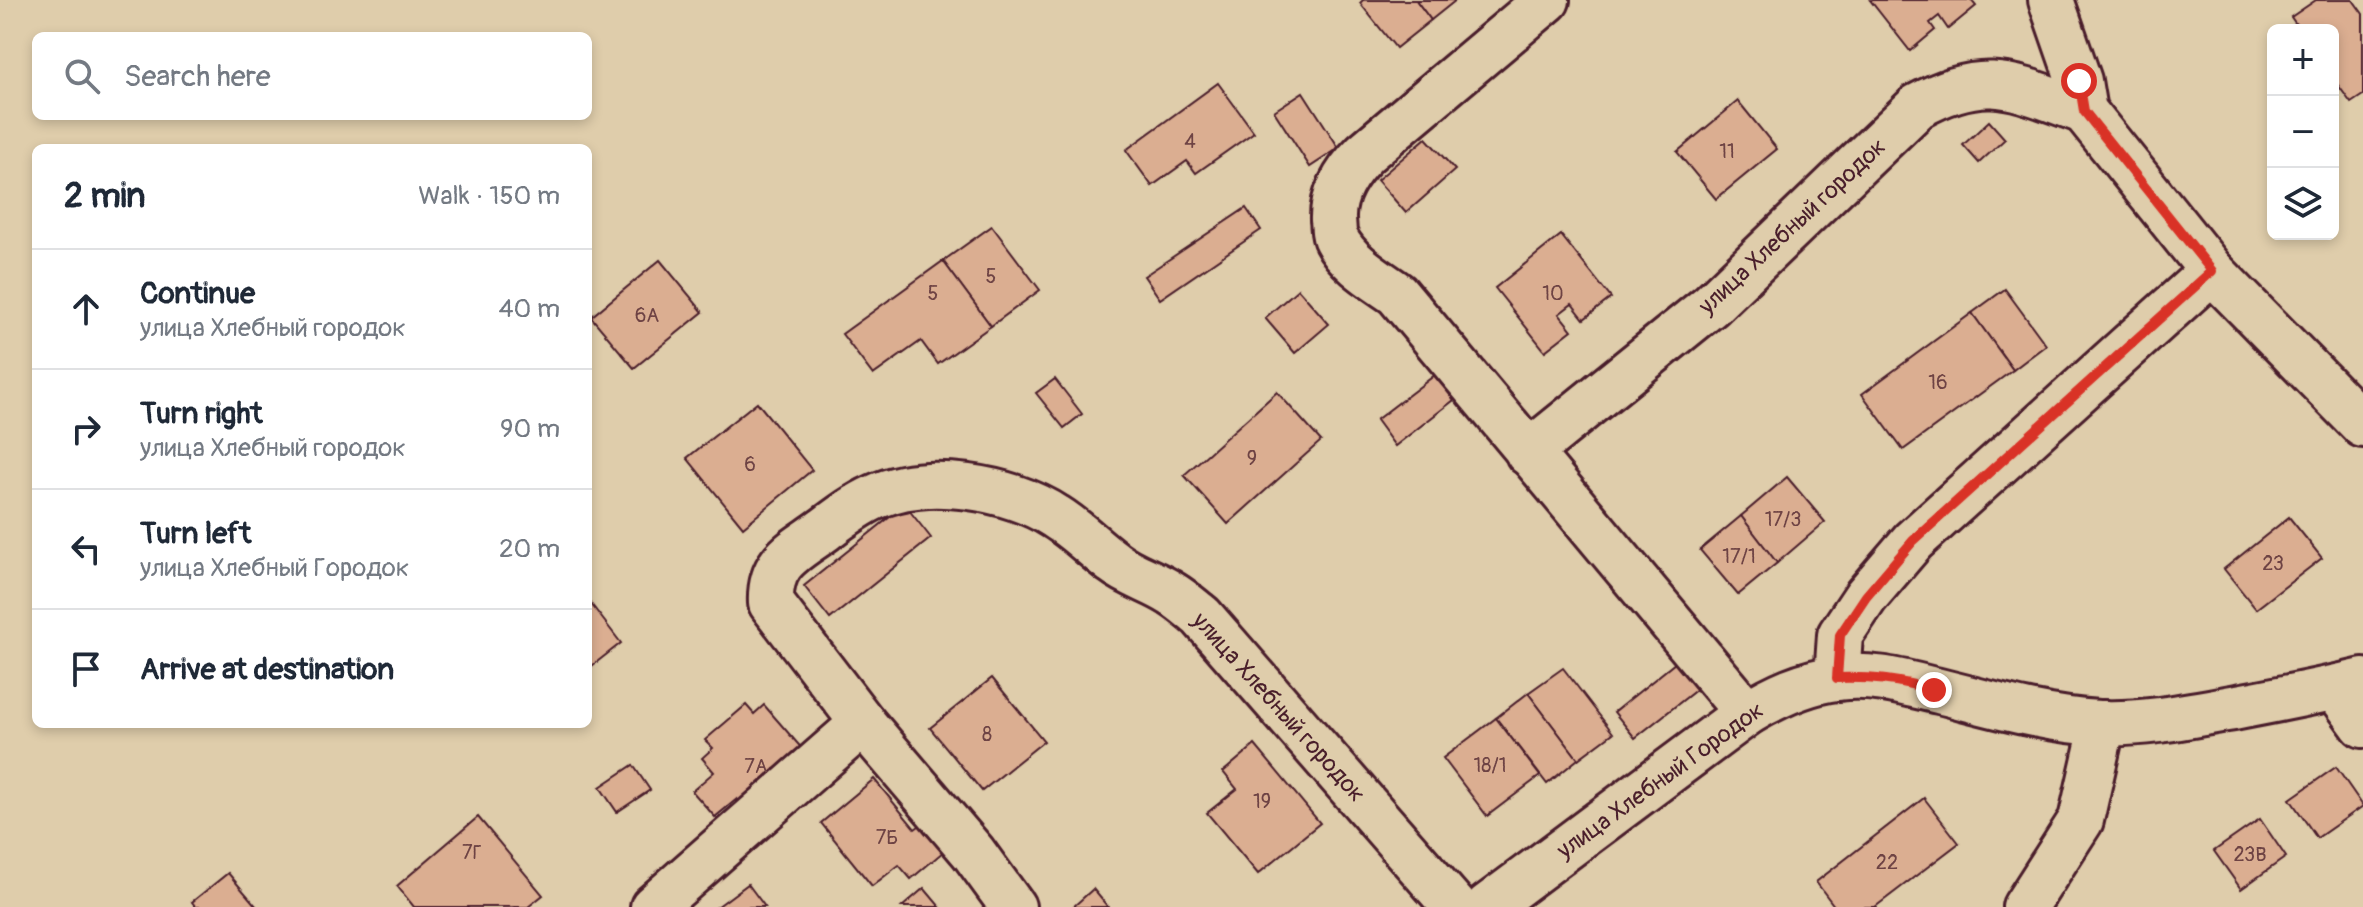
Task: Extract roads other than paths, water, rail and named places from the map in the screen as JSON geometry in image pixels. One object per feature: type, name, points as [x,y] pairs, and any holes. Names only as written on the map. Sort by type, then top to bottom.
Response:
[{"type":"street","name":"улица Хлебный городок","points":[[1547,0],[1351,167],[1339,188],[1333,211],[1334,237],[1352,260],[1397,294],[1747,713]]},
{"type":"street","points":[[2055,1],[2079,81],[2084,111],[2212,271],[2363,425]]},
{"type":"street","name":"улица Хлебный городок","points":[[1528,453],[1711,305],[1918,106],[1943,93],[1969,85],[1994,84],[2014,87],[2084,111]]},
{"type":"street","points":[[1837,678],[1840,635],[1866,596],[1913,541],[2212,271]]},
{"type":"street","name":"улица Хлебный городок","points":[[1013,907],[973,852],[863,723],[771,603],[770,586],[776,570],[789,556],[876,496],[906,487],[957,486],[996,492],[1030,502],[1056,516],[1116,564],[1172,594],[1201,616],[1455,907]]},
{"type":"street","name":"улица Хлебный Городок","points":[[1487,907],[1747,713],[1773,697],[1801,686],[1837,678],[1873,677],[1903,681],[2062,720],[2103,723],[2147,722],[2191,716],[2350,684]]},
{"type":"street","points":[[2350,684],[2363,725]]},
{"type":"street","points":[[653,907],[863,723]]},
{"type":"street","points":[[2025,907],[2081,820],[2103,723]]}]
